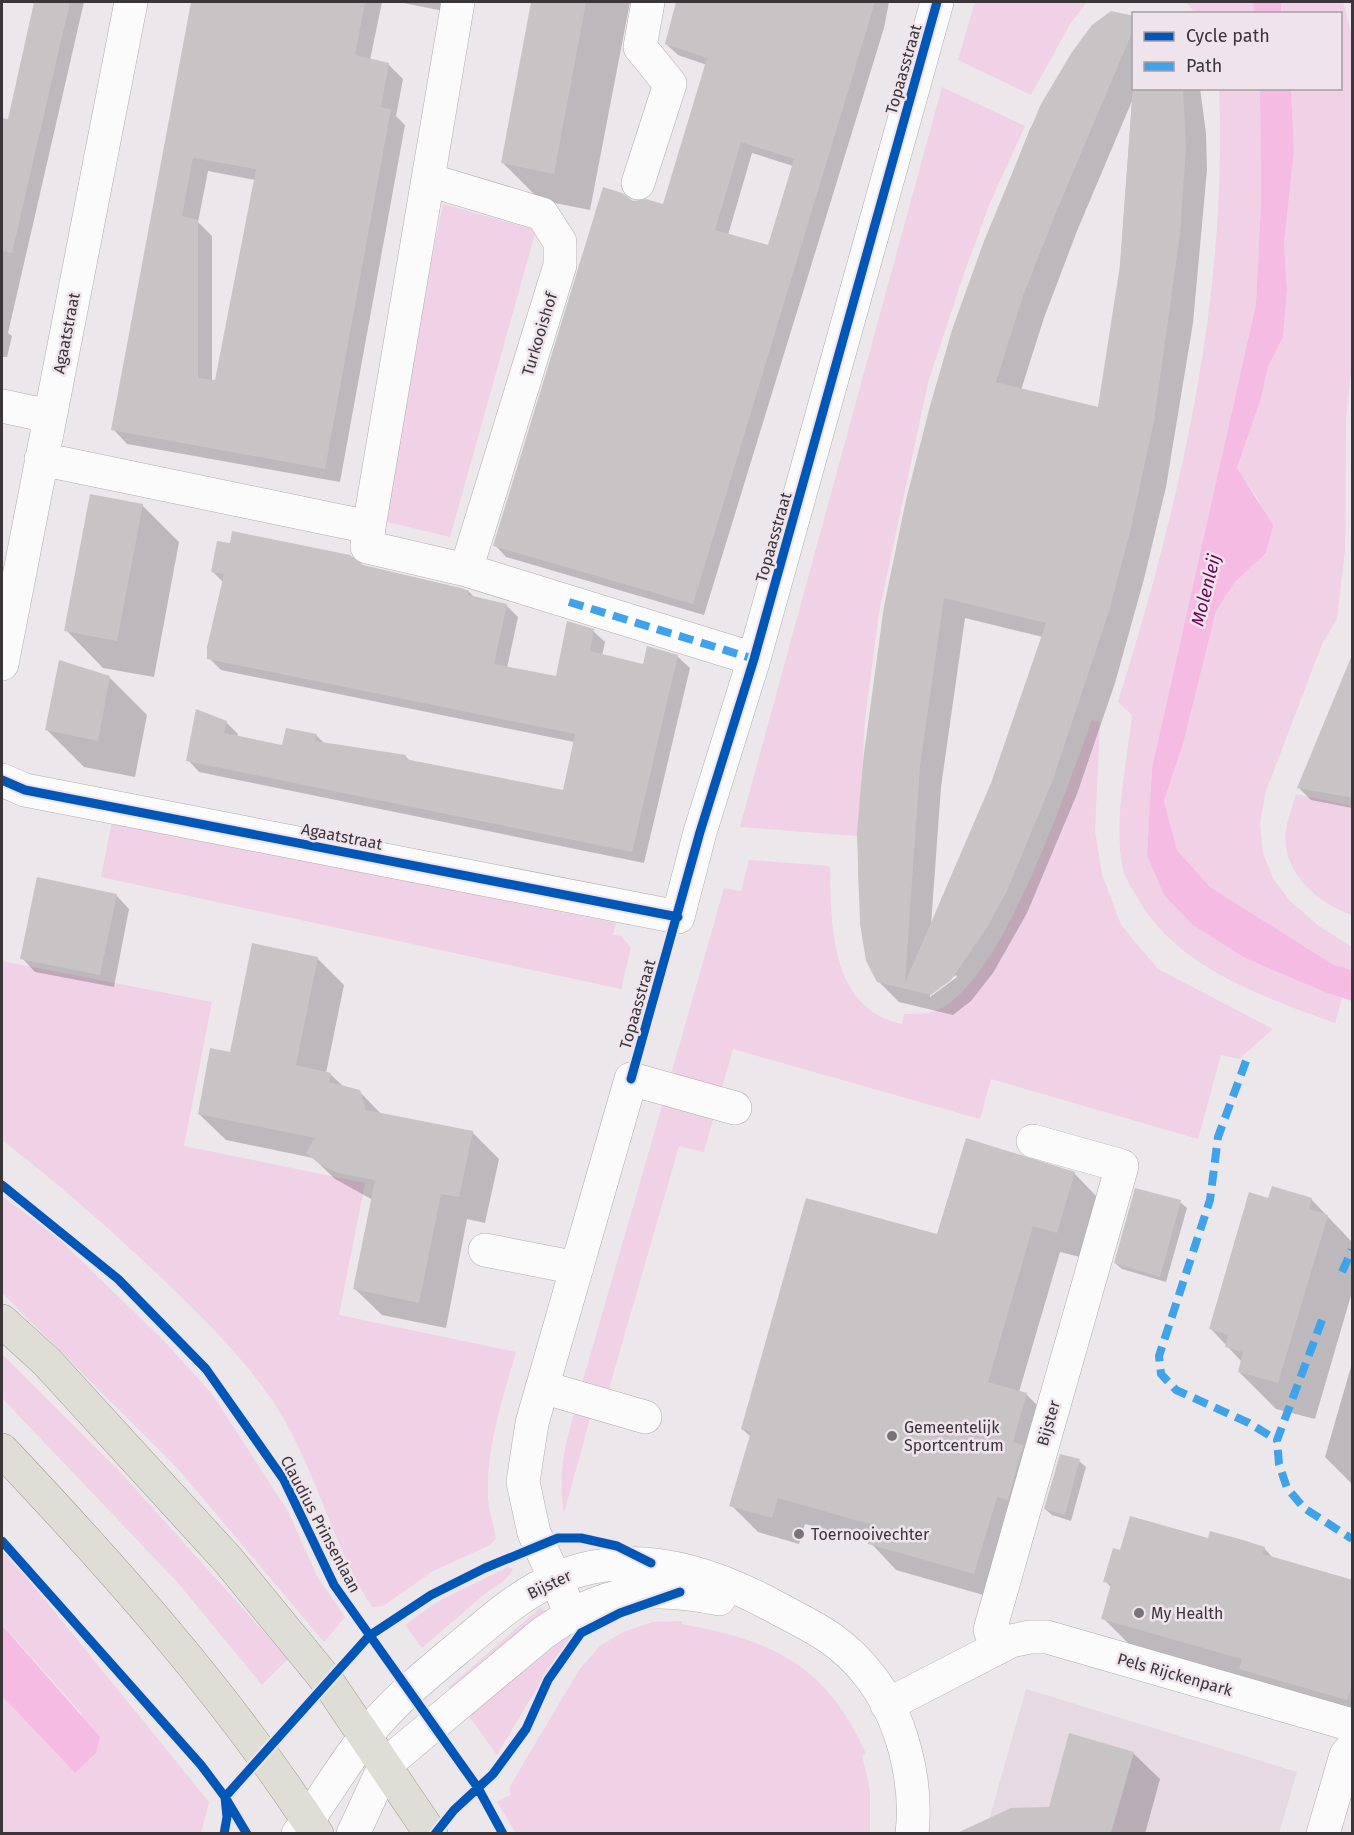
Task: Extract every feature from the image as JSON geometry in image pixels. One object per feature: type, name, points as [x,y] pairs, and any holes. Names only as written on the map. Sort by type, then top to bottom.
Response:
[{"type":"main road","points":[[2,1321],[46,1362],[228,1560],[328,1682],[430,1833]]},
{"type":"main road","points":[[2,1450],[163,1626],[264,1754],[308,1829]]},
{"type":"street","name":"Agaatstraat","points":[[2,664],[40,459],[131,2]]},
{"type":"street","points":[[458,2],[367,547],[466,570],[754,659]]},
{"type":"street","points":[[638,183],[669,84],[640,47],[648,2]]},
{"type":"street","name":"Topaasstraat","points":[[678,917],[700,832],[754,659],[937,2]]},
{"type":"street","name":"Turkooishof","points":[[429,180],[542,214],[560,242],[560,265],[466,570]]},
{"type":"street","points":[[2,406],[49,416]]},
{"type":"street","points":[[40,459],[369,526]]},
{"type":"street","name":"Agaatstraat","points":[[2,780],[25,790],[678,917]]},
{"type":"street","points":[[571,1613],[553,1579],[534,1533],[523,1482],[532,1423],[631,1079],[735,1108]]},
{"type":"street","name":"Bijster","points":[[998,1648],[990,1630],[1122,1166],[1033,1141]]},
{"type":"street","points":[[485,1250],[578,1268]]},
{"type":"street","points":[[542,1387],[645,1417]]},
{"type":"street","name":"Bijster","points":[[308,1829],[365,1737],[408,1690],[489,1621],[519,1599],[553,1579],[607,1565],[651,1563],[723,1581],[747,1590],[808,1623],[843,1648],[871,1677],[887,1705],[904,1749],[911,1789],[912,1833]]},
{"type":"street","name":"Bijster","points":[[385,1765],[543,1633],[571,1613],[618,1596],[667,1590],[777,1608]]},
{"type":"street","name":"Pels Rijckenpark","points":[[998,1648],[1030,1637],[1047,1637],[1353,1725]]},
{"type":"street","points":[[887,1705],[998,1648]]},
{"type":"street","points":[[1323,1833],[1346,1755],[1353,1748]]},
{"type":"street","points":[[353,1833],[385,1765]]},
{"type":"shaded area","points":[[975,2],[1087,2],[1070,24],[1031,95],[958,60]]},
{"type":"shaded area","points":[[1186,2],[1253,2],[1254,12],[1194,12]]},
{"type":"shaded area","points":[[1281,2],[1343,2],[1352,35],[1352,362],[1346,420],[1345,550],[1337,619],[1322,644],[1266,791],[1260,824],[1263,854],[1274,880],[1290,901],[1319,926],[1352,947],[1352,970],[1334,965],[1210,887],[1177,850],[1164,801],[1183,744],[1216,611],[1235,582],[1266,553],[1259,500],[1237,469],[1260,402],[1268,367],[1283,337],[1287,290],[1284,244],[1294,150],[1291,90],[1342,90],[1342,12],[1281,12]]},
{"type":"shaded area","points":[[942,87],[1025,126],[989,205],[928,383],[879,612],[865,720],[858,836],[740,827]]},
{"type":"shaded area","points":[[1219,90],[1260,90],[1261,200],[1256,304],[1152,768],[1147,855],[1245,958],[1342,998],[1335,1023],[1249,989],[1220,975],[1194,958],[1170,939],[1150,916],[1128,881],[1122,865],[1120,809],[1132,715],[1118,702],[1161,552],[1180,476],[1195,399],[1216,245],[1220,167]]},
{"type":"shaded area","points":[[443,204],[536,230],[450,537],[379,520]]},
{"type":"shaded area","points":[[1092,720],[1100,722],[1095,831],[1102,874],[1121,925],[1158,969],[1273,1029],[1239,1059],[1221,1055],[1198,1139],[991,1079],[980,1119],[733,1049],[721,1091],[683,1080],[672,1071],[724,888],[741,891],[749,860],[830,866],[834,938],[839,962],[848,983],[861,1001],[878,1015],[902,1024],[904,1014],[920,1014],[944,1007],[968,986],[990,955],[1012,917],[1050,832]]},
{"type":"shaded area","points":[[1296,794],[1352,806],[1352,915],[1326,903],[1314,894],[1295,872],[1286,845],[1286,830]]},
{"type":"shaded area","points":[[112,821],[616,923],[613,935],[621,936],[631,948],[621,989],[101,877]]},
{"type":"shaded area","points":[[2,961],[212,1002],[184,1146],[365,1183],[339,1315],[516,1352],[492,1442],[488,1498],[496,1539],[490,1545],[433,1571],[383,1606],[372,1607],[337,1539],[297,1444],[273,1402],[247,1367],[202,1318],[129,1248],[2,1140]]},
{"type":"shaded area","points":[[662,1106],[678,1106],[714,1116],[704,1152],[679,1146],[608,1392],[582,1384]]},
{"type":"shaded area","points":[[2,1196],[59,1239],[165,1342],[212,1394],[288,1511],[317,1576],[345,1617],[324,1642],[180,1471],[2,1293]]},
{"type":"shaded area","points":[[2,1354],[123,1475],[288,1659],[262,1685],[179,1584],[2,1398]]},
{"type":"shaded area","points":[[575,1411],[591,1415],[564,1513],[563,1461]]},
{"type":"shaded area","points":[[2,1547],[209,1802],[201,1833],[2,1833],[2,1696],[74,1772],[81,1713],[2,1624]]},
{"type":"shaded area","points":[[508,1567],[513,1569],[506,1579],[482,1596],[422,1648],[405,1625],[437,1602]]},
{"type":"shaded area","points":[[540,1608],[546,1611],[455,1695],[449,1687]]},
{"type":"shaded area","points":[[682,1621],[682,1624],[744,1639],[770,1649],[794,1662],[814,1678],[833,1699],[866,1754],[862,1755],[870,1790],[870,1833],[516,1833],[497,1802],[510,1795],[510,1786],[579,1670],[600,1646],[623,1632],[653,1622]]},
{"type":"shaded area","points":[[571,1630],[570,1641],[551,1664],[497,1755],[466,1712]]},
{"type":"shaded area","points":[[1026,1689],[1297,1772],[1279,1833],[985,1834]]},
{"type":"water","points":[[1253,2],[1281,2],[1281,12],[1254,12]]},
{"type":"water","name":"Molenleij","points":[[1260,90],[1291,90],[1294,150],[1284,244],[1287,290],[1283,337],[1268,367],[1260,402],[1237,468],[1273,525],[1266,553],[1235,582],[1216,611],[1183,744],[1164,801],[1177,850],[1210,887],[1334,965],[1352,970],[1352,1001],[1245,958],[1193,925],[1164,895],[1147,855],[1152,768],[1256,304],[1261,200]]},
{"type":"water","points":[[2,1625],[100,1737],[96,1753],[75,1773],[2,1696]]},
{"type":"building","points":[[34,2],[70,2],[12,253],[2,251],[2,118],[8,119]]},
{"type":"building","points":[[191,2],[365,2],[355,55],[389,63],[381,107],[391,109],[325,469],[111,430]],"holes":[[[193,158],[256,169],[215,380],[198,378],[198,220],[182,216]]]},
{"type":"building","points":[[531,2],[586,2],[554,174],[501,163]]},
{"type":"building","points":[[676,2],[875,2],[693,604],[493,546],[603,187],[622,193],[633,201],[646,199],[663,204],[707,58],[665,44]],"holes":[[[741,142],[794,159],[768,245],[715,230]]]},
{"type":"building","points":[[1111,11],[1132,16],[1132,33],[1023,296],[996,382],[1098,407],[1120,265],[1133,90],[1183,90],[1186,148],[1180,234],[1154,421],[1130,532],[1109,611],[1052,782],[1007,891],[988,926],[951,980],[931,995],[877,982],[866,961],[860,924],[857,833],[863,761],[884,606],[906,500],[952,330],[984,241],[1041,104],[1072,52],[1092,25]],"holes":[[[944,598],[1046,623],[991,783],[905,983],[920,766]]]},
{"type":"building","points":[[90,494],[143,504],[117,641],[64,631]]},
{"type":"building","points":[[232,531],[350,555],[363,565],[461,588],[469,591],[468,595],[507,604],[494,664],[556,676],[567,621],[594,629],[590,651],[643,664],[647,646],[678,655],[632,852],[186,761],[196,709],[227,721],[224,733],[282,745],[286,728],[317,734],[315,741],[406,755],[405,759],[563,790],[575,734],[207,659],[207,647],[224,574],[211,572],[217,541],[230,543]]},
{"type":"building","points":[[1352,655],[1353,798],[1297,788]]},
{"type":"building","points":[[59,660],[110,676],[98,741],[45,730]]},
{"type":"building","points":[[37,877],[117,894],[100,975],[20,959]]},
{"type":"building","points":[[252,943],[318,957],[296,1065],[331,1073],[329,1082],[360,1090],[366,1110],[473,1131],[459,1197],[441,1194],[419,1303],[353,1289],[375,1180],[338,1173],[321,1165],[306,1153],[315,1138],[198,1114],[210,1048],[230,1052]]},
{"type":"building","points":[[966,1138],[1075,1172],[1057,1233],[1033,1226],[988,1382],[1027,1393],[1013,1442],[1023,1445],[1008,1500],[997,1497],[974,1574],[868,1544],[873,1525],[778,1498],[772,1518],[729,1506],[751,1432],[741,1429],[806,1198],[937,1234]]},
{"type":"building","points":[[1272,1186],[1312,1198],[1309,1209],[1328,1215],[1278,1383],[1238,1372],[1243,1352],[1225,1347],[1228,1335],[1209,1329],[1249,1192],[1268,1198]]},
{"type":"building","points":[[1135,1188],[1181,1200],[1160,1277],[1114,1263]]},
{"type":"building","points":[[1060,1454],[1080,1459],[1065,1515],[1044,1509]]},
{"type":"building","points":[[1130,1516],[1208,1538],[1210,1531],[1243,1540],[1265,1547],[1263,1554],[1353,1580],[1353,1681],[1347,1700],[1239,1669],[1242,1659],[1101,1619],[1111,1584],[1103,1582],[1113,1548],[1120,1550]]},
{"type":"building","points":[[1069,1733],[1134,1752],[1111,1833],[957,1833],[1011,1808],[1049,1807]]},
{"type":"marked path","points":[[569,602],[754,659]]},
{"type":"marked path","points":[[1246,1061],[1218,1137],[1210,1200],[1159,1356],[1161,1374],[1176,1390],[1249,1423],[1277,1440]]},
{"type":"marked path","points":[[1342,1272],[1352,1250]]},
{"type":"marked path","points":[[1322,1320],[1277,1440],[1279,1464],[1287,1488],[1304,1508],[1352,1539]]},
{"type":"cycle path","points":[[631,1079],[700,832],[754,659],[937,2]]},
{"type":"cycle path","points":[[2,780],[25,790],[678,917]]},
{"type":"cycle path","name":"Claudius Prinsenlaan","points":[[2,1185],[118,1279],[206,1369],[284,1480],[334,1585],[478,1788],[503,1834]]},
{"type":"cycle path","points":[[224,1834],[227,1817],[225,1797],[369,1636],[431,1595],[485,1568],[558,1538],[581,1538],[617,1546],[651,1563]]},
{"type":"cycle path","points":[[2,1541],[201,1765],[225,1797],[247,1834]]},
{"type":"cycle path","points":[[435,1834],[454,1810],[493,1774],[526,1729],[548,1680],[581,1633],[620,1613],[680,1592]]},
{"type":"place","name":"Gemeentelijk Sportcentrum","points":[[892,1436]]},
{"type":"place","name":"Toernooivechter","points":[[799,1534]]},
{"type":"place","name":"My Health","points":[[1139,1613]]}]
